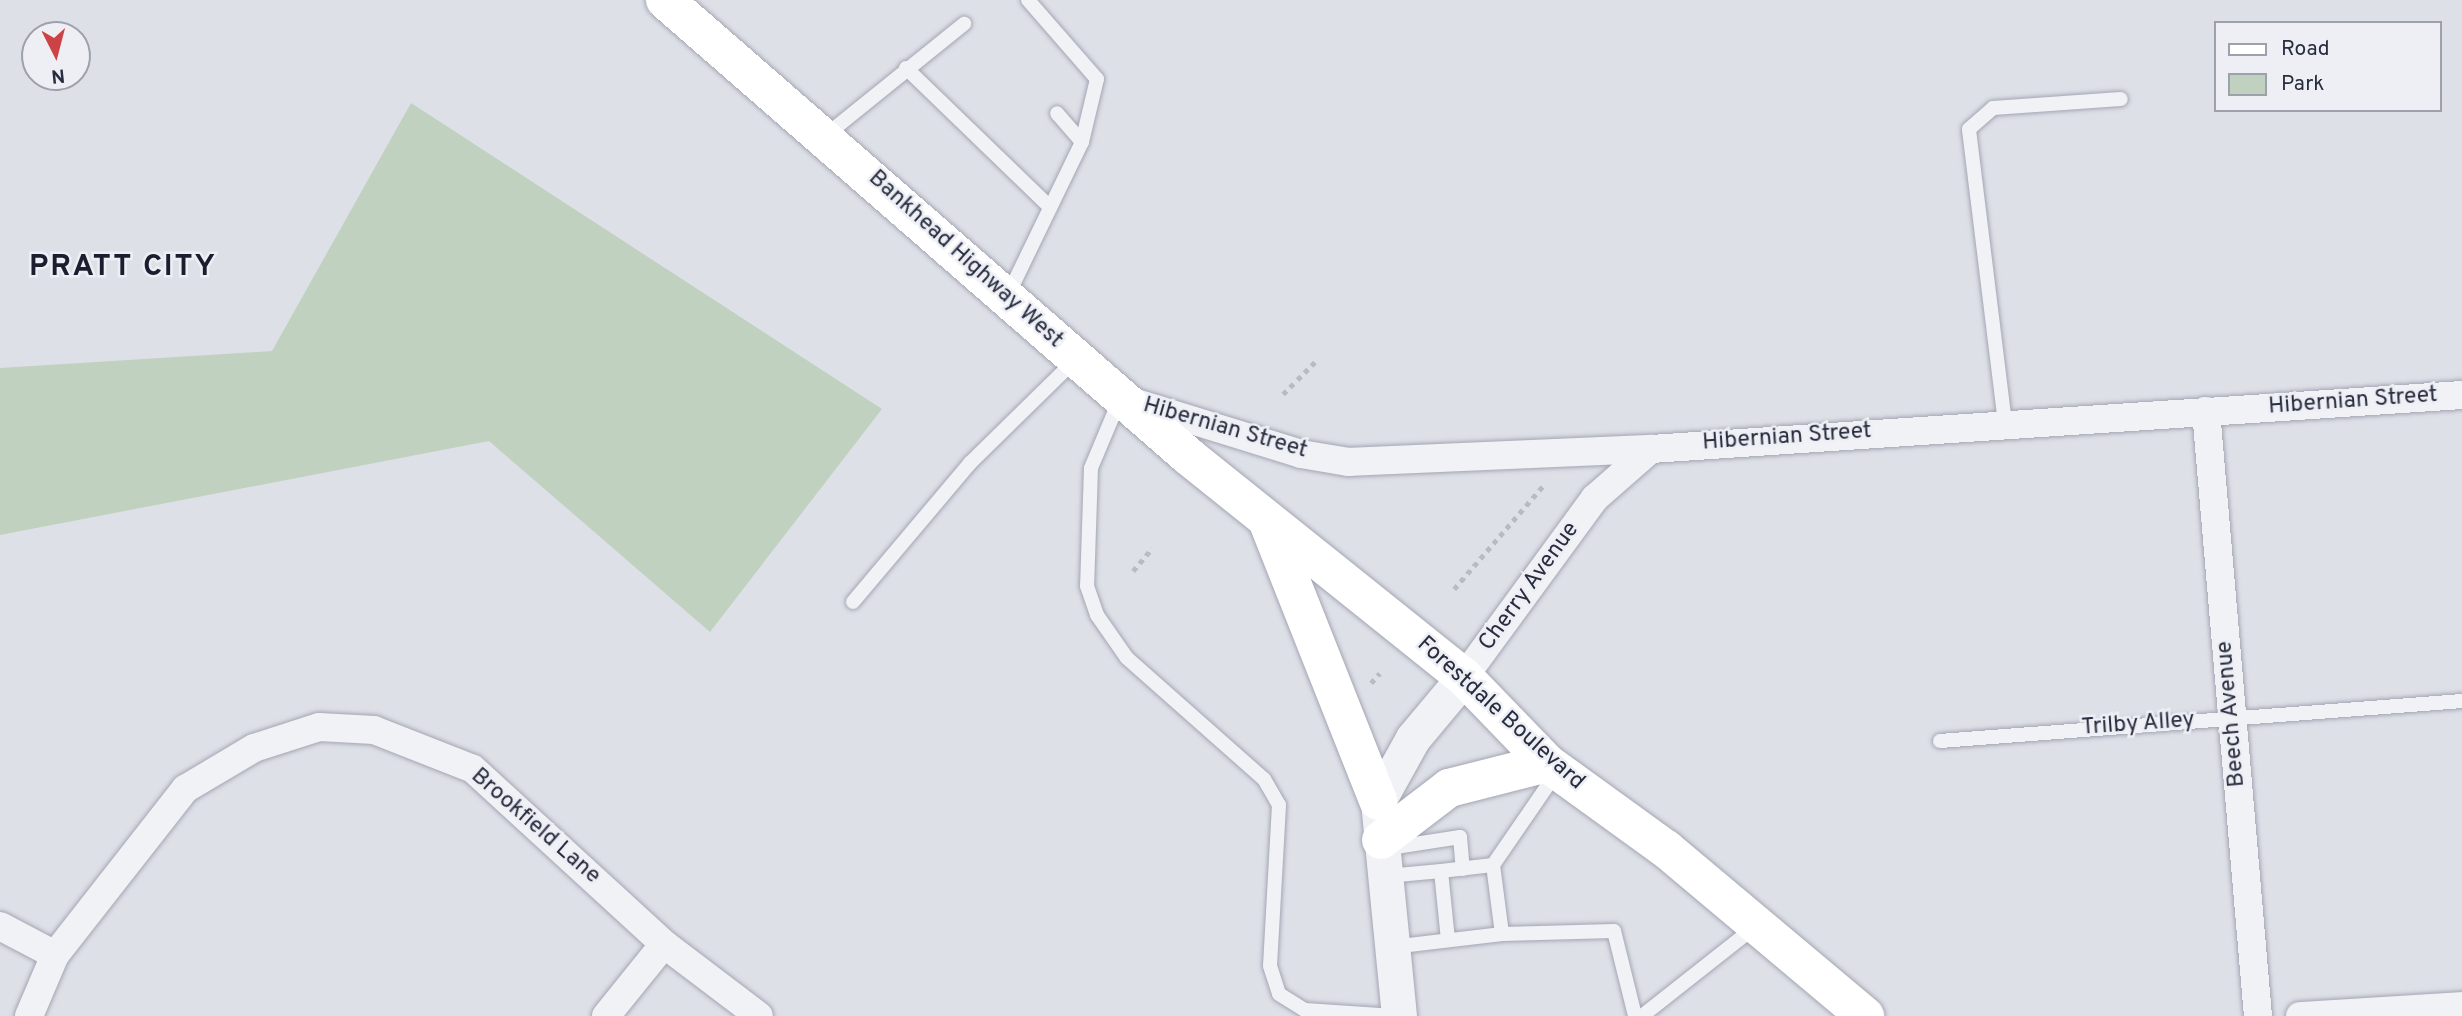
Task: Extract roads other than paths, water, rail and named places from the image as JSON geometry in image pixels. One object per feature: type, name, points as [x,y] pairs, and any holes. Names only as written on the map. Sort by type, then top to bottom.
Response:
[{"type":"main road","name":"Bankhead Highway West","points":[[666,0],[825,136],[1121,398],[1266,518]]},
{"type":"main road","name":"Forestdale Boulevard","points":[[1266,518],[1464,677],[1553,767],[1757,925],[1865,1016]]},
{"type":"main road","points":[[1266,518],[1378,801]]},
{"type":"main road","points":[[1383,855],[1448,788],[1553,767]]},
{"type":"street","name":"Hibernian Street","points":[[1121,398],[1349,462],[1651,449],[2005,423],[2462,395]]},
{"type":"street","name":"Beech Avenue","points":[[2206,411],[2258,1016]]},
{"type":"street","name":"Cherry Avenue","points":[[1378,801],[1413,738],[1464,677],[1595,498],[1651,449]]},
{"type":"street","name":"Brookfield Lane","points":[[29,1016],[55,955],[185,789],[254,748],[319,727],[374,730],[473,769],[664,944],[760,1016]]},
{"type":"street","points":[[1378,801],[1397,1016]]},
{"type":"street","points":[[0,926],[55,955]]},
{"type":"street","points":[[606,1016],[664,944]]},
{"type":"street","points":[[2300,1016],[2462,1006]]},
{"type":"lane","points":[[1007,297],[1082,142],[1097,79],[1028,0]]},
{"type":"lane","points":[[825,136],[964,23]]},
{"type":"lane","points":[[906,68],[1050,207]]},
{"type":"lane","points":[[2005,423],[1969,130],[1993,108],[2121,99]]},
{"type":"lane","points":[[1057,113],[1082,142]]},
{"type":"lane","points":[[853,602],[970,463],[1076,359]]},
{"type":"lane","points":[[1121,398],[1091,468],[1087,586],[1097,615],[1127,658],[1264,779],[1279,805],[1270,966],[1279,994],[1305,1010],[1397,1016]]},
{"type":"lane","name":"Trilby Alley","points":[[1940,741],[2462,701]]},
{"type":"lane","points":[[1502,934],[1493,865],[1553,767]]},
{"type":"lane","points":[[1383,855],[1460,837],[1463,869]]},
{"type":"lane","points":[[1383,855],[1441,871],[1493,865]]},
{"type":"lane","points":[[1441,871],[1448,940]]},
{"type":"lane","points":[[1642,1016],[1757,925]]},
{"type":"lane","points":[[1392,947],[1502,934],[1614,931],[1635,1016]]},
{"type":"district","name":"PRATT CITY","points":[[123,268]]}]
